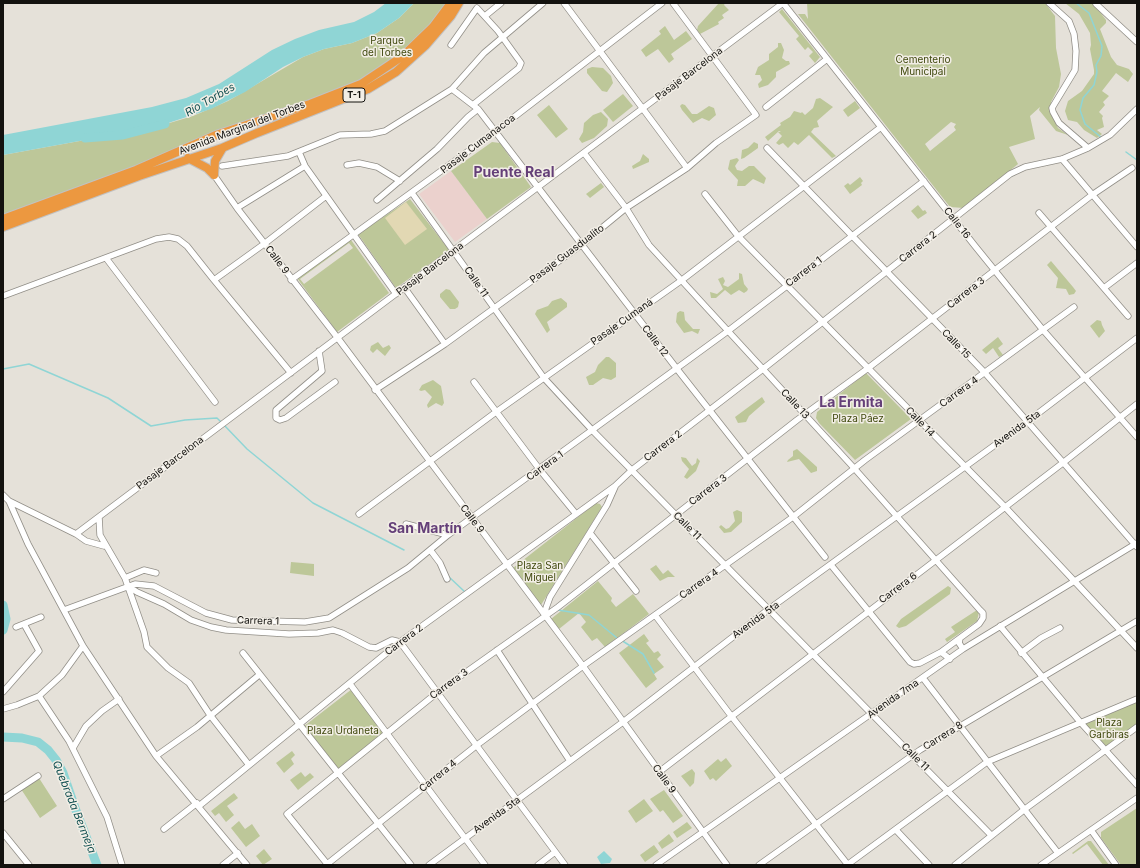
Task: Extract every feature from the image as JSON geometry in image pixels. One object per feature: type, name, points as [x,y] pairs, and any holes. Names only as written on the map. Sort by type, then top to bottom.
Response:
[{"type":"highway","name":"Avenida Marginal del Torbes","points":[[3,219],[79,192],[216,135],[316,102],[361,84],[403,56],[421,40],[433,27],[450,3]]},
{"type":"highway","name":"Avenida Marginal del Torbes","points":[[3,227],[139,176],[190,160],[349,98],[381,81],[410,61],[451,16],[459,3]]},
{"type":"highway","points":[[214,175],[215,161],[222,148],[216,135]]},
{"type":"highway","points":[[187,148],[187,157],[190,160],[207,168],[214,175]]},
{"type":"street","points":[[485,16],[501,3]]},
{"type":"street","points":[[222,166],[277,159],[299,152],[340,135],[371,134],[385,131],[452,90],[484,53],[502,36],[543,3]]},
{"type":"street","points":[[564,3],[687,168]]},
{"type":"street","name":"Pasaje Cumanacoa","points":[[291,280],[496,131],[662,3]]},
{"type":"street","points":[[673,3],[711,57]]},
{"type":"street","name":"Pasaje Barcelona","points":[[76,534],[99,518],[199,440],[223,425],[320,350],[783,3]]},
{"type":"street","name":"Calle 16","points":[[783,3],[1043,330],[1137,438]]},
{"type":"street","points":[[1049,3],[1069,21],[1074,34],[1076,51],[1074,70],[1052,108],[1053,112],[1059,123],[1088,148]]},
{"type":"street","points":[[1096,4],[1137,42]]},
{"type":"street","points":[[451,45],[477,8],[502,36],[521,66],[474,104]]},
{"type":"street","name":"Pasaje Guasdualito","points":[[376,390],[445,344],[581,245],[626,208],[687,168],[716,143],[756,115],[711,57]]},
{"type":"street","points":[[766,107],[827,59]]},
{"type":"street","name":"Calle 12","points":[[452,90],[474,104],[496,131],[581,245],[709,411],[825,557]]},
{"type":"street","points":[[377,200],[441,146],[468,117],[478,109]]},
{"type":"street","name":"Carrera 2","points":[[164,829],[250,765],[400,642],[615,486],[632,470],[1017,170],[1062,159],[1088,148],[1110,135],[1137,109]]},
{"type":"street","name":"Pasaje Cumaná","points":[[359,514],[496,412],[682,280],[881,127]]},
{"type":"street","name":"Calle 15","points":[[767,148],[803,187],[853,235],[985,373],[1136,545]]},
{"type":"street","points":[[299,152],[305,166],[396,294]]},
{"type":"street","name":"Calle 13","points":[[584,153],[626,208],[642,237],[854,468],[983,613],[979,624],[960,638]]},
{"type":"street","points":[[1062,159],[1137,247]]},
{"type":"street","points":[[347,165],[359,164],[377,168],[400,181]]},
{"type":"street","points":[[237,208],[305,166]]},
{"type":"street","name":"Carrera 3","points":[[327,865],[287,814],[388,734],[438,692],[545,616],[804,415],[868,369],[1092,195],[1132,168]]},
{"type":"street","name":"Calle 9","points":[[214,175],[291,280],[376,390],[583,666],[727,865]]},
{"type":"street","name":"Carrera 1","points":[[64,610],[135,584],[154,586],[206,613],[232,620],[318,621],[329,618],[408,568],[431,551],[448,535],[540,470],[728,331],[786,285],[924,181]]},
{"type":"street","name":"Calle 11","points":[[412,193],[544,378],[593,431],[991,835]]},
{"type":"street","name":"Calle 14","points":[[705,194],[738,236],[821,323],[1005,507],[1137,648]]},
{"type":"street","points":[[214,280],[326,196]]},
{"type":"street","points":[[1038,213],[1128,316]]},
{"type":"street","points":[[3,296],[156,239],[169,237],[178,239],[187,246],[291,373]]},
{"type":"street","points":[[106,258],[215,402]]},
{"type":"street","points":[[1104,288],[1137,263]]},
{"type":"street","points":[[404,287],[445,344]]},
{"type":"street","name":"Carrera 4","points":[[327,865],[379,825],[477,745],[583,666],[793,517],[854,468],[1074,307]]},
{"type":"street","name":"Avenida 5ta","points":[[429,865],[623,722],[769,609],[832,565],[1086,379],[1137,338]]},
{"type":"street","points":[[320,350],[322,371],[276,410],[276,418],[280,420],[286,418],[335,382]]},
{"type":"street","points":[[474,382],[540,470],[576,514]]},
{"type":"street","name":"Carrera 6","points":[[659,772],[1120,419],[1137,404]]},
{"type":"street","points":[[545,616],[550,597],[608,505],[615,486]]},
{"type":"street","points":[[3,495],[9,501],[76,534],[86,541],[104,546]]},
{"type":"street","points":[[598,498],[606,500],[608,505]]},
{"type":"street","points":[[9,501],[28,544],[83,646],[156,756],[198,804],[247,865]]},
{"type":"street","points":[[99,518],[100,535],[104,546],[114,557],[125,578],[144,632],[147,647],[168,668],[189,683],[210,716],[250,765]]},
{"type":"street","points":[[406,524],[448,535]]},
{"type":"street","points":[[590,533],[636,591]]},
{"type":"street","name":"Avenida 7ma","points":[[656,865],[781,779],[963,650],[1074,580],[1136,545]]},
{"type":"street","points":[[431,551],[440,563],[448,580]]},
{"type":"street","points":[[832,565],[910,662],[914,664],[920,663],[941,652],[960,638]]},
{"type":"street","points":[[125,578],[144,570],[156,573]]},
{"type":"street","points":[[128,586],[137,592],[164,604],[191,620],[218,629],[290,634],[318,633],[333,630],[376,648],[392,640],[400,642],[565,865]]},
{"type":"street","points":[[655,615],[847,865],[987,762],[1137,699]]},
{"type":"street","points":[[16,627],[41,617]]},
{"type":"street","name":"Carrera 8","points":[[759,865],[913,755],[959,726],[1043,678],[1137,621]]},
{"type":"street","points":[[3,692],[39,651],[24,624]]},
{"type":"street","points":[[1000,626],[1081,723],[1137,785]]},
{"type":"street","points":[[1021,653],[1041,638],[1060,628]]},
{"type":"street","points":[[960,638],[959,643],[963,650]]},
{"type":"street","points":[[3,709],[39,696],[62,675],[83,646]]},
{"type":"street","points":[[497,650],[570,761]]},
{"type":"street","points":[[941,652],[950,659]]},
{"type":"street","points":[[243,653],[411,865]]},
{"type":"street","points":[[156,756],[197,727],[259,675]]},
{"type":"street","points":[[923,678],[1058,853]]},
{"type":"street","points":[[350,684],[485,865]]},
{"type":"street","points":[[39,696],[73,748],[107,816],[122,865]]},
{"type":"street","points":[[73,748],[86,726],[102,711],[119,699]]},
{"type":"street","points":[[955,865],[1025,809],[1137,727]]},
{"type":"street","points":[[3,799],[38,776]]},
{"type":"street","points":[[1041,865],[1137,798]]},
{"type":"street","points":[[896,830],[929,865]]},
{"type":"street","points":[[1091,830],[1116,865]]},
{"type":"street","points":[[3,833],[29,865]]},
{"type":"street","points":[[538,865],[555,852]]},
{"type":"street","points":[[223,865],[238,853]]},
{"type":"shaded area","points":[[451,171],[487,219],[455,242],[419,194]]},
{"type":"green space","name":"Parque del Torbes","points":[[414,3],[451,3],[445,12],[376,75],[3,219],[3,155],[156,127],[193,116],[228,101],[303,57],[324,49],[352,43],[377,33],[399,18]]},
{"type":"green space","points":[[719,3],[725,3],[724,5],[729,10],[722,15],[724,18],[718,22],[719,24],[700,34],[697,30],[698,26]]},
{"type":"green space","name":"Cementerio Municipal","points":[[807,3],[1045,3],[1055,16],[1056,48],[1061,74],[1059,87],[1051,102],[1051,114],[1058,128],[1068,135],[1056,131],[1039,110],[1040,107],[1030,116],[1035,139],[1009,147],[1018,164],[964,208],[950,207],[798,14],[805,14],[808,19]],"holes":[[[951,122],[956,124],[954,127],[956,130],[930,151],[925,144]]]},
{"type":"green space","points":[[1065,3],[1092,3],[1097,8],[1106,20],[1106,23],[1100,29],[1111,57],[1117,65],[1129,69],[1133,74],[1128,82],[1116,73],[1102,91],[1109,96],[1103,102],[1105,105],[1099,112],[1103,116],[1104,127],[1097,130],[1102,134],[1097,138],[1084,130],[1077,122],[1068,120],[1065,111],[1068,101],[1082,91],[1094,74],[1094,70],[1090,49],[1090,33],[1079,14]]},
{"type":"green space","points":[[782,9],[820,57],[815,63],[809,56],[813,52],[808,47],[805,50],[796,39],[799,36],[779,12]]},
{"type":"green space","points":[[665,26],[674,40],[686,31],[692,39],[671,54],[674,59],[669,63],[658,49],[646,57],[641,50],[661,34],[659,31]]},
{"type":"green space","points":[[778,43],[781,43],[784,50],[782,58],[789,61],[790,64],[776,72],[776,77],[768,85],[759,88],[758,84],[762,80],[760,75],[755,75],[758,67],[769,60],[769,54],[778,47]]},
{"type":"green space","points":[[592,67],[603,68],[611,76],[613,83],[607,92],[602,91],[587,73],[587,69]]},
{"type":"green space","points":[[623,94],[633,106],[613,122],[603,110]]},
{"type":"green space","points":[[820,98],[833,107],[817,121],[819,127],[814,128],[811,132],[836,156],[832,158],[809,135],[798,145],[794,142],[788,148],[783,143],[779,145],[776,143],[782,136],[778,132],[781,132],[779,131],[768,141],[765,137],[781,125],[780,123],[790,117],[794,111],[802,112],[805,115],[813,108],[816,99]]},
{"type":"green space","points":[[855,101],[860,108],[848,117],[843,110]]},
{"type":"green space","points":[[682,104],[685,105],[692,114],[697,114],[709,106],[714,108],[716,115],[709,121],[702,118],[693,123],[682,110],[680,106]]},
{"type":"green space","points":[[549,105],[568,129],[556,138],[537,115]]},
{"type":"green space","points":[[601,112],[608,119],[607,126],[594,138],[582,143],[579,139],[583,132],[584,123],[593,115]]},
{"type":"green space","points":[[492,142],[500,143],[531,187],[487,219],[451,171]]},
{"type":"green space","points":[[754,142],[758,144],[758,148],[741,159],[742,150],[748,148]]},
{"type":"green space","points":[[643,154],[649,159],[649,162],[633,169],[632,166],[640,161]]},
{"type":"green space","points":[[737,158],[739,160],[735,166],[737,170],[742,171],[749,166],[754,166],[766,178],[764,184],[753,179],[745,186],[737,186],[738,180],[728,169],[730,160]]},
{"type":"green space","points":[[860,177],[863,181],[861,183],[862,185],[850,194],[844,186],[848,183],[850,185]]},
{"type":"green space","points":[[601,183],[604,187],[590,198],[586,194]]},
{"type":"green space","points":[[410,199],[449,250],[396,288],[358,234]]},
{"type":"green space","points":[[918,205],[927,213],[918,219],[911,211]]},
{"type":"green space","points":[[351,240],[389,293],[337,332],[297,278]],"holes":[[[349,243],[353,248],[304,284],[300,279]]]},
{"type":"green space","points":[[1051,261],[1076,291],[1074,294],[1069,295],[1066,289],[1056,288],[1058,278],[1047,265]]},
{"type":"green space","points":[[739,273],[742,274],[744,284],[748,289],[747,291],[744,293],[739,290],[731,295],[725,290],[716,298],[711,298],[710,292],[717,294],[723,289],[718,279],[723,277],[725,281],[723,285],[728,287],[739,279]]},
{"type":"green space","points":[[446,289],[450,290],[459,302],[458,307],[455,309],[450,309],[440,297],[440,294]]},
{"type":"green space","points":[[561,298],[567,303],[567,307],[547,322],[550,330],[547,333],[535,314],[537,310],[548,306],[552,301]]},
{"type":"green space","points":[[680,311],[684,312],[685,320],[693,329],[700,329],[698,334],[692,331],[684,333],[676,322],[677,313]]},
{"type":"green space","points":[[1097,320],[1101,321],[1105,331],[1099,338],[1090,326]]},
{"type":"green space","points":[[998,337],[1003,344],[998,348],[1003,355],[999,357],[993,348],[986,354],[982,350]]},
{"type":"green space","points":[[378,342],[383,348],[389,345],[391,348],[385,356],[377,349],[373,353],[370,350],[371,346]]},
{"type":"green space","points":[[606,357],[609,357],[616,363],[616,377],[611,380],[603,378],[593,385],[589,385],[586,377],[595,372],[598,365]]},
{"type":"green space","name":"Plaza Páez","points":[[866,373],[911,419],[855,460],[819,423],[816,418],[817,412]]},
{"type":"green space","points":[[433,380],[441,386],[444,403],[442,406],[436,403],[428,408],[427,405],[432,397],[425,390],[419,390],[422,385]]},
{"type":"green space","points":[[762,397],[765,402],[749,416],[746,422],[738,423],[735,417]]},
{"type":"green space","points":[[797,449],[817,467],[817,471],[811,473],[799,459],[787,462],[793,456],[793,451]]},
{"type":"green space","points":[[681,457],[686,458],[692,466],[696,463],[697,458],[700,461],[696,471],[687,479],[684,477],[689,469],[682,461]]},
{"type":"green space","name":"Plaza San Miguel","points":[[596,503],[600,504],[602,507],[541,605],[513,568]]},
{"type":"green space","points":[[737,510],[742,512],[742,522],[731,532],[724,533],[719,527],[721,525],[726,529],[729,528],[735,521],[733,512]]},
{"type":"green space","points":[[291,562],[314,564],[314,576],[290,573]]},
{"type":"green space","points":[[656,565],[663,574],[668,570],[675,577],[668,577],[660,581],[650,569]]},
{"type":"green space","points":[[598,581],[612,598],[611,601],[616,607],[633,594],[649,614],[605,647],[597,638],[592,641],[581,627],[586,622],[579,613],[559,629],[551,619]]},
{"type":"green space","points":[[948,586],[951,588],[950,594],[906,626],[899,628],[896,626],[901,619]]},
{"type":"green space","points":[[977,610],[979,612],[977,621],[947,642],[945,639],[955,632],[951,627]]},
{"type":"green space","points":[[644,634],[649,641],[646,643],[654,653],[658,651],[661,655],[657,659],[664,667],[654,674],[657,679],[646,688],[619,653]]},
{"type":"green space","name":"Plaza Urdaneta","points":[[352,689],[386,734],[339,770],[303,727]]},
{"type":"green space","name":"Plaza Garbiras","points":[[1137,699],[1137,727],[1106,750],[1081,723]]},
{"type":"green space","points":[[292,751],[295,755],[291,759],[294,764],[284,773],[276,763]]},
{"type":"green space","points":[[726,758],[732,766],[716,781],[713,778],[710,780],[704,771],[718,759],[721,762]]},
{"type":"green space","points":[[692,769],[695,773],[694,783],[690,787],[681,776]]},
{"type":"green space","points":[[301,772],[305,777],[310,773],[314,777],[298,790],[290,780]]},
{"type":"green space","points":[[39,778],[57,806],[40,818],[21,789]]},
{"type":"green space","points":[[664,790],[683,816],[673,823],[663,810],[660,812],[650,799]]},
{"type":"green space","points":[[234,793],[238,798],[227,806],[234,815],[226,822],[219,813],[215,816],[211,811]]},
{"type":"green space","points":[[644,799],[653,811],[636,823],[628,811]]},
{"type":"green space","points":[[1137,808],[1137,865],[1121,865],[1101,838],[1101,832]]},
{"type":"green space","points":[[239,821],[245,829],[252,824],[260,836],[246,847],[231,828]]},
{"type":"green space","points":[[687,822],[692,828],[677,838],[673,832]]},
{"type":"green space","points":[[669,834],[674,841],[662,849],[658,843]]},
{"type":"green space","points":[[1088,841],[1091,841],[1109,865],[1103,865],[1087,844],[1073,854],[1072,853]]},
{"type":"green space","points":[[654,845],[659,852],[645,862],[640,855]]},
{"type":"green space","points":[[264,849],[272,859],[263,865],[256,856]]},
{"type":"sand","points":[[406,202],[427,229],[405,245],[385,218]]},
{"type":"water","points":[[386,3],[414,3],[399,18],[377,33],[352,43],[324,49],[303,57],[283,67],[245,92],[211,109],[156,127],[3,155],[3,135],[152,107],[186,98],[219,84],[272,50],[295,39],[319,30],[354,22],[374,12]]},
{"type":"water","points":[[604,851],[612,859],[610,863],[601,864],[597,857]]},
{"type":"waterway","points":[[1076,3],[1089,13],[1102,46],[1101,56],[1096,65],[1097,72],[1094,85],[1083,98],[1080,110],[1085,124],[1102,138]]},
{"type":"waterway","name":"Río Torbes","points":[[85,138],[123,135],[165,124]]},
{"type":"waterway","points":[[1126,152],[1137,160]]},
{"type":"waterway","points":[[3,369],[29,364],[108,398],[151,426],[185,420],[217,418],[221,422]]},
{"type":"waterway","points":[[224,425],[247,449],[313,503],[404,550]]},
{"type":"waterway","points":[[448,576],[465,592]]},
{"type":"waterway","name":"Quebrada Bermeja","points":[[3,605],[6,619],[3,630]]},
{"type":"waterway","points":[[558,610],[589,615],[617,638]]},
{"type":"waterway","points":[[621,640],[643,654],[654,673]]},
{"type":"waterway","name":"Quebrada Bermeja","points":[[3,737],[22,738],[38,742],[48,750],[56,760],[63,773],[97,865]]},
{"type":"district","name":"Puente Real","points":[[514,173]]},
{"type":"district","name":"La Ermita","points":[[851,403]]},
{"type":"district","name":"San Martín","points":[[425,529]]}]
